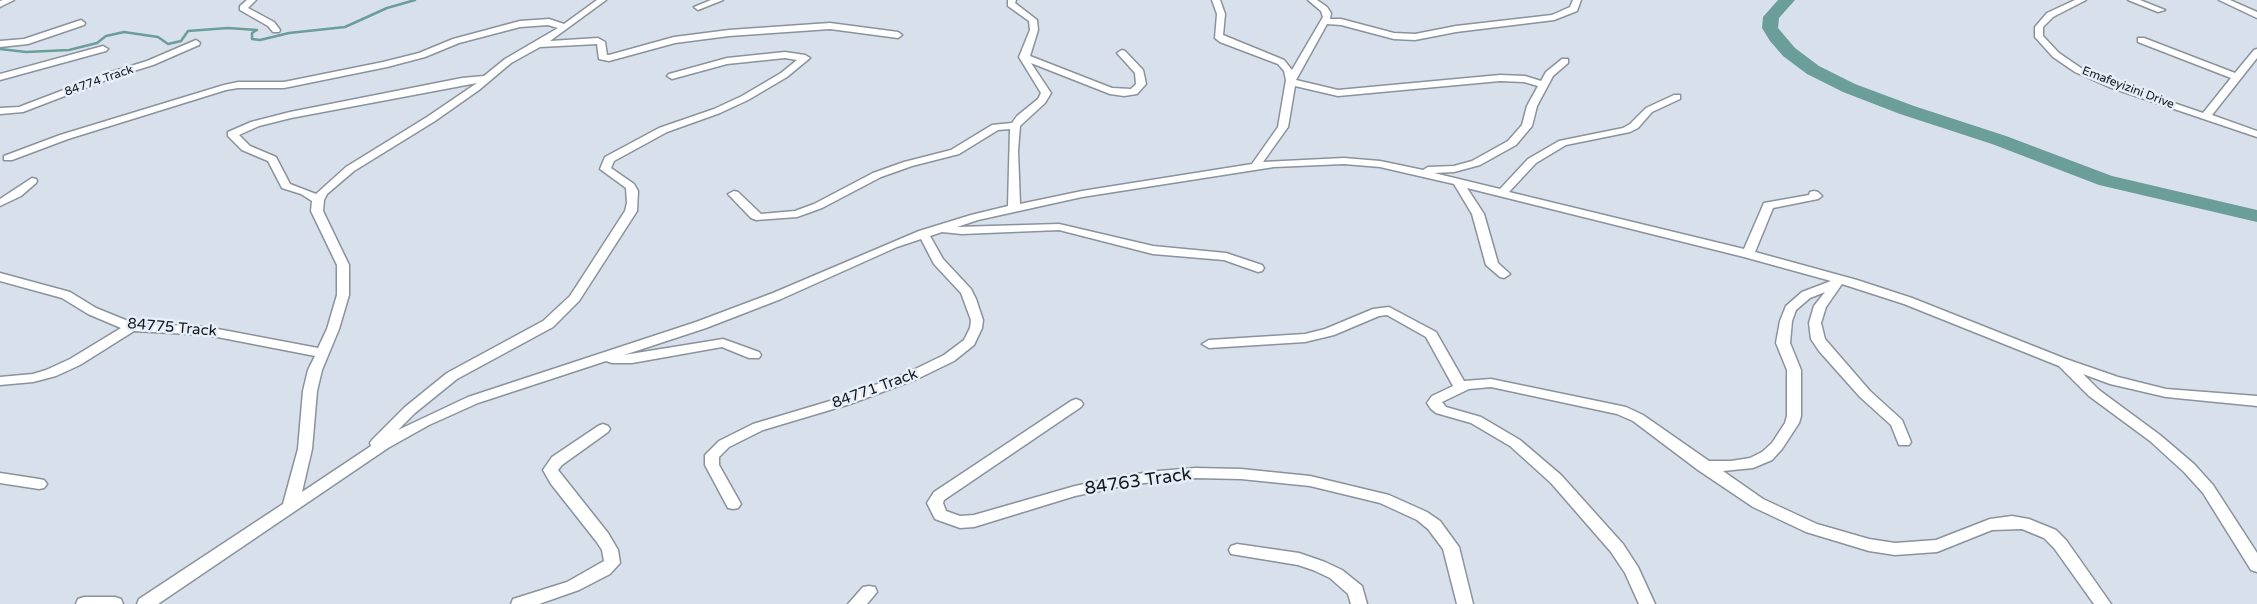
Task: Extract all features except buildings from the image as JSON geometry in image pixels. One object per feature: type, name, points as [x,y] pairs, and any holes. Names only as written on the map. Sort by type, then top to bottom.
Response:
[{"type":"street","points":[[0,4],[10,0]]},
{"type":"street","points":[[252,0],[243,8],[271,24],[276,30]]},
{"type":"street","points":[[290,508],[305,450],[310,391],[322,353],[339,311],[344,281],[343,265],[317,211],[318,200],[329,185],[350,169],[432,119],[487,79],[508,61],[565,27],[602,0]]},
{"type":"street","points":[[698,8],[719,0]]},
{"type":"street","points":[[1216,0],[1221,14],[1218,36],[1281,62],[1288,70],[1291,81]]},
{"type":"street","points":[[1256,166],[1261,156],[1275,141],[1282,128],[1286,117],[1291,81],[1325,21],[1328,12],[1312,0]]},
{"type":"street","points":[[1325,21],[1350,24],[1394,36],[1415,37],[1456,28],[1554,17],[1574,10],[1577,0]]},
{"type":"street","name":"Emafeyizini Drive","points":[[2082,0],[2050,15],[2039,27],[2039,37],[2050,50],[2090,76],[2257,134]]},
{"type":"street","points":[[2132,0],[2161,10]]},
{"type":"street","points":[[2223,0],[2257,15]]},
{"type":"street","points":[[1008,2],[1034,20],[1034,30],[1024,57],[1026,66],[1046,93],[1042,101],[1021,118],[1015,126],[1013,151],[1014,208]]},
{"type":"street","points":[[8,158],[64,137],[224,88],[238,85],[284,85],[384,64],[428,53],[456,41],[520,24],[549,22],[565,27]]},
{"type":"street","points":[[0,44],[25,42],[81,23]]},
{"type":"street","points":[[537,44],[600,42],[603,51],[602,57],[609,58],[674,40],[729,32],[830,26],[898,35]]},
{"type":"street","points":[[2141,40],[2236,77]]},
{"type":"street","name":"84774 Track","points":[[0,111],[20,110],[111,75],[150,63],[196,43]]},
{"type":"street","name":"84774 Track","points":[[0,78],[103,49]]},
{"type":"street","points":[[2205,117],[2257,52]]},
{"type":"street","points":[[1024,57],[1110,90],[1128,93],[1138,88],[1141,76],[1137,68],[1122,53]]},
{"type":"street","points":[[365,456],[410,410],[452,376],[541,327],[559,315],[576,298],[631,211],[633,203],[633,191],[630,186],[605,169],[609,159],[663,130],[718,111],[745,98],[784,75],[805,58],[785,56],[727,61],[672,76]]},
{"type":"street","points":[[1413,170],[1465,167],[1487,158],[1512,143],[1528,126],[1532,106],[1549,74],[1565,61]]},
{"type":"street","points":[[1291,81],[1323,92],[1338,93],[1500,78],[1525,80],[1543,85]]},
{"type":"street","points":[[318,200],[305,192],[286,186],[280,179],[270,158],[246,148],[232,135],[248,127],[276,118],[462,81],[487,79]]},
{"type":"street","points":[[1502,192],[1532,161],[1563,143],[1609,135],[1631,128],[1649,110],[1677,97]]},
{"type":"street","points":[[734,194],[755,216],[760,218],[797,214],[818,206],[877,175],[908,164],[955,152],[996,127],[1015,126]]},
{"type":"street","points":[[145,604],[365,456],[424,422],[473,400],[668,337],[744,309],[939,228],[1014,208],[1117,188],[1256,166],[1344,161],[1380,164],[1413,170],[1748,254],[1908,301],[2061,362],[2115,381],[2166,393],[2257,401]]},
{"type":"street","points":[[0,203],[17,194],[32,181]]},
{"type":"street","points":[[1458,182],[1478,214],[1492,265],[1504,274]]},
{"type":"street","points":[[1748,254],[1768,205],[1816,196],[1814,194]]},
{"type":"street","points":[[939,228],[962,231],[1059,227],[1153,250],[1226,257],[1258,268]]},
{"type":"street","name":"84771 Track","points":[[734,504],[712,465],[712,455],[724,444],[758,427],[845,401],[912,376],[949,358],[969,342],[976,328],[977,320],[970,299],[967,292],[938,261],[923,234]]},
{"type":"street","name":"84775 Track","points":[[0,277],[66,295],[92,311],[131,327],[207,331],[322,353]]},
{"type":"street","points":[[1837,281],[1820,306],[1815,323],[1818,339],[1865,394],[1897,423],[1904,442]]},
{"type":"street","points":[[1703,466],[1731,466],[1753,463],[1767,456],[1777,446],[1792,423],[1794,416],[1794,370],[1784,343],[1786,321],[1790,309],[1806,295],[1837,281]]},
{"type":"street","points":[[1209,344],[1305,338],[1329,332],[1377,312],[1388,311],[1431,335],[1460,387]]},
{"type":"street","points":[[0,380],[33,378],[58,370],[131,327]]},
{"type":"street","points":[[602,358],[632,359],[722,343],[736,346],[754,355]]},
{"type":"street","points":[[2061,362],[2094,393],[2155,438],[2189,468],[2208,489],[2257,566]]},
{"type":"street","points":[[1647,604],[1632,571],[1617,548],[1556,479],[1515,443],[1476,420],[1436,406],[1434,403],[1437,399],[1460,387],[1479,383],[1504,384],[1621,410],[1638,418],[1703,466],[1758,503],[1812,528],[1868,545],[1895,549],[1937,546],[2002,522],[2024,523],[2050,534],[2060,544],[2103,604]]},
{"type":"street","name":"84763 Track","points":[[1076,404],[939,496],[934,502],[940,515],[960,522],[974,521],[1075,492],[1122,481],[1159,476],[1196,473],[1241,474],[1310,481],[1384,499],[1422,516],[1434,525],[1451,547],[1465,604]]},
{"type":"street","points":[[519,604],[573,586],[604,570],[612,563],[610,550],[602,537],[550,470],[557,461],[603,429]]},
{"type":"street","points":[[0,478],[39,484]]},
{"type":"street","points":[[1237,550],[1284,556],[1319,566],[1336,574],[1356,591],[1359,604]]},
{"type":"street","points":[[856,604],[869,592]]},
{"type":"street","points":[[84,604],[115,604]]},
{"type":"waterway","points":[[0,49],[26,52],[69,50],[97,43],[106,36],[124,32],[158,37],[168,44],[181,41],[188,31],[228,28],[257,30],[252,33],[252,39],[260,40],[289,33],[345,27],[387,8],[415,0]]},
{"type":"waterway","points":[[1787,0],[1771,17],[1770,28],[1776,37],[1789,52],[1813,70],[1849,88],[1907,110],[1999,140],[2106,181],[2257,216]]}]
